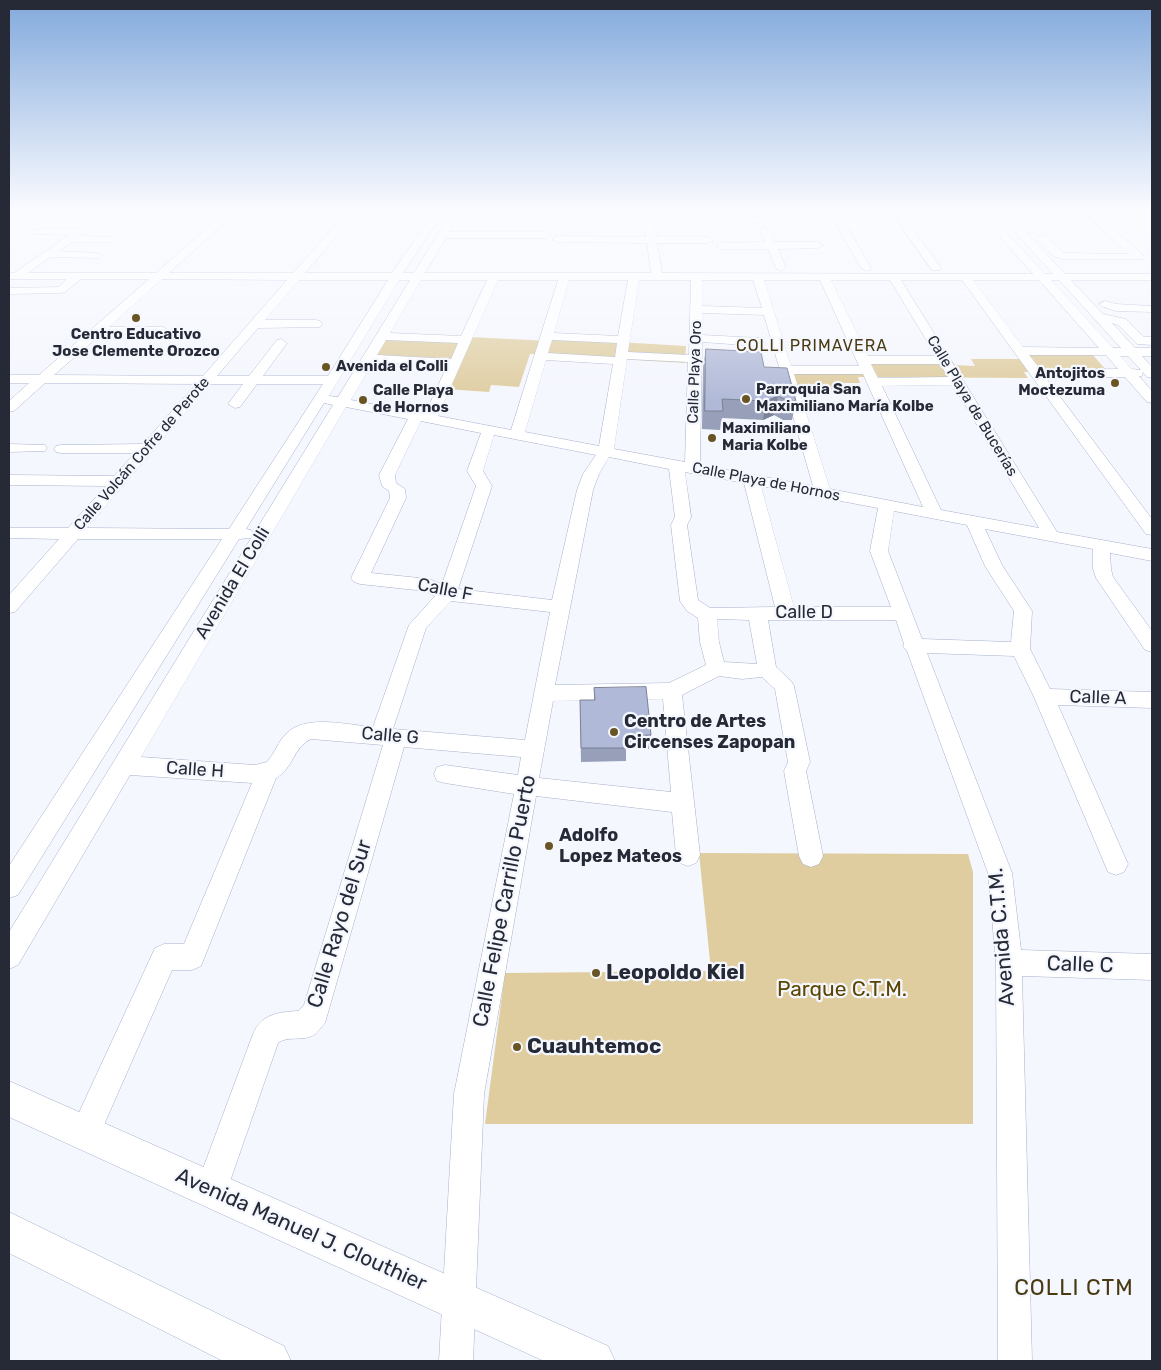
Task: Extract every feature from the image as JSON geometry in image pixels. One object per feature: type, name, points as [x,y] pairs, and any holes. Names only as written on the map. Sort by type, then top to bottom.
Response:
[{"type":"main road","name":"Avenida Manuel J. Clouthier","points":[[9,1099],[593,1361]]},
{"type":"main road","points":[[9,1232],[248,1357]]},
{"type":"street","points":[[11,278],[348,275]]},
{"type":"street","name":"Avenida El Colli","points":[[9,887],[332,380],[391,275]]},
{"type":"street","name":"Avenida El Colli","points":[[9,956],[417,275]]},
{"type":"street","points":[[474,275],[640,275]]},
{"type":"street","points":[[686,275],[965,277],[1002,275]]},
{"type":"street","points":[[1039,275],[1152,399]]},
{"type":"street","points":[[1061,275],[1152,373]]},
{"type":"street","points":[[1113,275],[1152,277]]},
{"type":"street","points":[[9,291],[61,290],[78,276]]},
{"type":"street","points":[[9,408],[97,330],[154,276]]},
{"type":"street","name":"Calle Volcán Cofre de Perote","points":[[9,606],[297,276]]},
{"type":"street","points":[[423,417],[455,363],[494,276]]},
{"type":"street","points":[[516,435],[565,276]]},
{"type":"street","points":[[606,451],[634,276]]},
{"type":"street","name":"Calle Playa Oro","points":[[697,276],[695,359],[684,466],[683,517],[679,525],[689,601],[693,606],[708,615]]},
{"type":"street","points":[[758,276],[823,492]]},
{"type":"street","points":[[824,276],[934,513]]},
{"type":"street","name":"Calle Playa de Bucerías","points":[[894,277],[1051,535]]},
{"type":"street","points":[[965,277],[1152,530]]},
{"type":"street","points":[[1131,285],[1086,286],[1099,298],[1152,309]]},
{"type":"street","points":[[1087,304],[1099,298]]},
{"type":"street","points":[[697,309],[769,312]]},
{"type":"street","points":[[1099,317],[1122,322],[1141,341],[1152,341]]},
{"type":"street","points":[[255,324],[316,324]]},
{"type":"street","points":[[97,330],[163,331]]},
{"type":"street","points":[[381,336],[466,340]]},
{"type":"street","points":[[547,336],[624,340]]},
{"type":"street","points":[[696,338],[759,342]]},
{"type":"street","points":[[235,404],[281,343]]},
{"type":"street","points":[[1020,351],[1152,352]]},
{"type":"street","points":[[540,356],[695,359]]},
{"type":"street","points":[[368,358],[455,363]]},
{"type":"street","points":[[868,370],[944,360]]},
{"type":"street","points":[[786,370],[868,370],[958,381]]},
{"type":"street","points":[[1037,374],[1152,373]]},
{"type":"street","points":[[9,379],[332,380]]},
{"type":"street","name":"Calle Playa de Hornos","points":[[320,398],[973,520],[1152,556]]},
{"type":"street","name":"Calle F","points":[[423,417],[386,480],[390,486],[397,489],[398,498],[360,578],[429,585],[447,594],[560,607]]},
{"type":"street","name":"Calle Rayo del Sur","points":[[211,1190],[267,1034],[278,1026],[305,1025],[315,1013],[418,624],[447,594],[484,486],[475,471],[489,430]]},
{"type":"street","points":[[9,448],[40,448]]},
{"type":"street","points":[[61,449],[146,448]]},
{"type":"street","name":"Calle Felipe Carrillo Puerto","points":[[456,1361],[469,1094],[560,607],[585,490],[591,474],[606,451]]},
{"type":"street","points":[[750,479],[786,613]]},
{"type":"street","points":[[9,480],[118,481]]},
{"type":"street","name":"Avenida C.T.M.","points":[[888,504],[878,551],[1000,873],[1009,963],[1015,1361]]},
{"type":"street","points":[[973,520],[994,566],[1023,611],[1020,649],[1044,697],[1116,864]]},
{"type":"street","points":[[9,533],[262,534]]},
{"type":"street","points":[[1101,545],[1102,569],[1106,578],[1152,645]]},
{"type":"street","points":[[757,613],[767,662],[766,669]]},
{"type":"street","name":"Calle D","points":[[708,615],[757,613],[901,614]]},
{"type":"street","points":[[708,615],[706,622],[714,662],[717,668]]},
{"type":"street","points":[[913,646],[1020,649]]},
{"type":"street","points":[[544,693],[672,691],[717,668],[758,671],[766,669]]},
{"type":"street","points":[[766,669],[784,686],[799,762],[795,771],[810,856]]},
{"type":"street","points":[[672,691],[688,855]]},
{"type":"street","name":"Calle A","points":[[1044,697],[1152,700]]},
{"type":"street","name":"Calle G","points":[[267,773],[280,764],[290,742],[301,732],[320,730],[533,749]]},
{"type":"street","name":"Calle H","points":[[123,765],[255,774],[267,773]]},
{"type":"street","points":[[85,1132],[164,957],[192,957],[267,773]]},
{"type":"street","points":[[445,774],[527,786],[672,802]]},
{"type":"street","name":"Calle C","points":[[1009,963],[1152,967]]},
{"type":"green space","points":[[470,337],[549,341],[550,338],[686,346],[685,363],[530,354],[519,387],[491,385],[489,392],[446,389],[459,359],[377,355],[386,338]]},
{"type":"green space","points":[[1025,354],[1092,354],[1107,371],[1024,372],[1028,378],[858,377],[860,383],[836,383],[839,392],[797,392],[789,366],[872,367],[869,361],[952,361],[955,365],[975,366],[971,359],[1029,359]]},
{"type":"green space","name":"Parque C.T.M.","points":[[699,853],[968,854],[973,872],[973,1124],[485,1124],[505,973],[711,971]]},
{"type":"building","points":[[706,349],[761,352],[764,367],[787,368],[796,401],[788,401],[778,396],[766,401],[722,399],[723,411],[705,411]]},
{"type":"building","name":"Centro de Artes Circenses Zapopan","points":[[646,687],[651,735],[626,736],[627,748],[581,748],[580,700],[595,700],[594,688]]},
{"type":"place","name":"Centro Educativo Jose Clemente Orozco","points":[[136,318]]},
{"type":"place","name":"Avenida el Colli","points":[[326,367]]},
{"type":"place","name":"Antojitos Moctezuma","points":[[1115,383]]},
{"type":"place","name":"Parroquia San Maximiliano María Kolbe","points":[[746,399]]},
{"type":"place","name":"Calle Playa de Hornos","points":[[363,400]]},
{"type":"place","name":"Maximiliano Maria Kolbe","points":[[712,438]]},
{"type":"place","name":"Centro de Artes Circenses Zapopan","points":[[614,732]]},
{"type":"place","name":"Adolfo Lopez Mateos","points":[[549,846]]},
{"type":"place","name":"Leopoldo Kiel","points":[[596,973]]},
{"type":"place","name":"Cuauhtemoc","points":[[517,1047]]},
{"type":"district","name":"COLLI PRIMAVERA","points":[[812,346]]},
{"type":"district","name":"COLLI CTM","points":[[1074,1289]]}]
